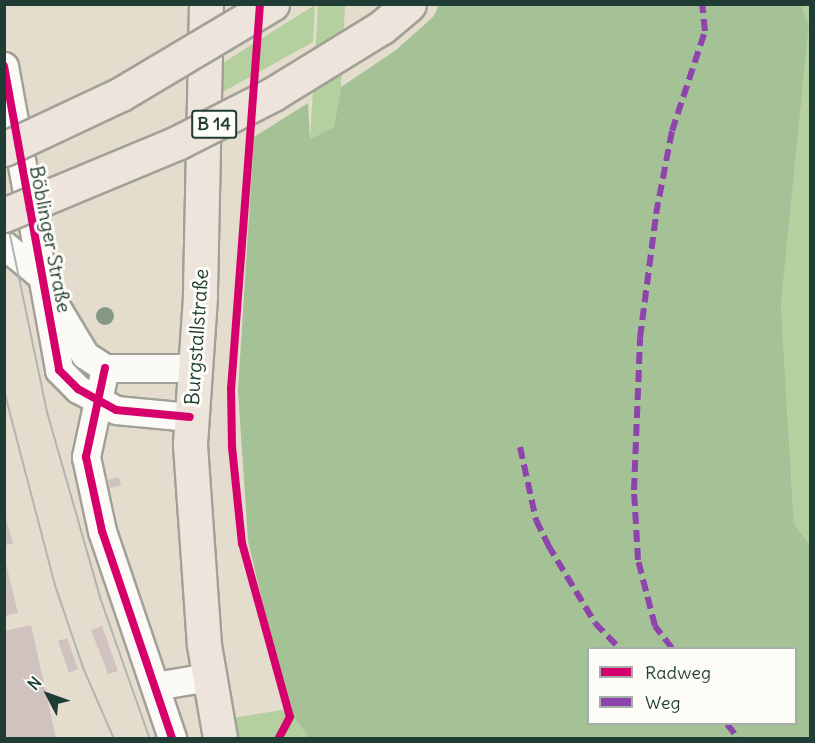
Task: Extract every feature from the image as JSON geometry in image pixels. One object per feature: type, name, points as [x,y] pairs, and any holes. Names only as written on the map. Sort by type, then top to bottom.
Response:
[{"type":"main road","name":"Burgstallstraße","points":[[206,4],[200,297],[190,417],[195,560],[209,677],[220,738]]},
{"type":"main road","points":[[4,148],[121,94],[272,4]]},
{"type":"main road","name":"B 14","points":[[4,215],[117,170],[273,94],[373,33],[409,4]]},
{"type":"street","name":"Böblinger Straße","points":[[4,66],[59,370],[96,402],[116,411],[190,417]]},
{"type":"street","points":[[4,245],[41,279]]},
{"type":"street","name":"Böblinger Straße","points":[[41,279],[74,340],[85,355],[105,368]]},
{"type":"street","points":[[172,738],[102,531],[86,457],[105,368],[194,368]]},
{"type":"street","points":[[155,686],[209,677]]},
{"type":"green space","points":[[810,4],[810,545],[794,524],[781,305],[809,25],[801,5]]},
{"type":"green space","points":[[315,5],[313,42],[219,94],[218,66]]},
{"type":"green space","points":[[318,5],[345,5],[341,87],[334,127],[310,139]]},
{"type":"green space","points":[[439,5],[801,5],[809,25],[781,305],[794,524],[810,545],[810,738],[309,738],[288,709],[248,541],[238,390],[254,137],[308,103],[310,139],[334,127],[341,87],[396,50],[433,17]]},
{"type":"green space","points":[[288,709],[309,738],[237,738],[232,718]]},
{"type":"building","points":[[119,477],[121,485],[110,488],[108,480]]},
{"type":"building","points":[[4,510],[13,544],[4,545]]},
{"type":"building","points":[[4,556],[18,613],[4,616]]},
{"type":"building","points":[[31,625],[56,738],[4,738],[4,631]]},
{"type":"building","points":[[102,626],[118,671],[108,674],[91,630]]},
{"type":"building","points":[[67,638],[78,669],[69,673],[58,641]]},
{"type":"tram line","points":[[4,204],[48,414],[101,599],[150,738]]},
{"type":"tram line","points":[[4,389],[55,584],[84,669],[114,738]]},
{"type":"marked path","points":[[671,647],[655,626],[638,560],[634,490],[640,338],[656,214],[672,131],[705,31],[702,4]]},
{"type":"marked path","points":[[520,447],[536,520],[548,545],[595,623],[618,647]]},
{"type":"marked path","points":[[728,725],[738,738]]},
{"type":"cycle path","points":[[260,4],[231,388],[232,447],[242,543],[290,717],[279,738]]},
{"type":"cycle path","points":[[4,66],[59,370],[78,389],[116,410],[190,417]]},
{"type":"cycle path","points":[[105,368],[86,457],[102,531],[172,738]]}]
